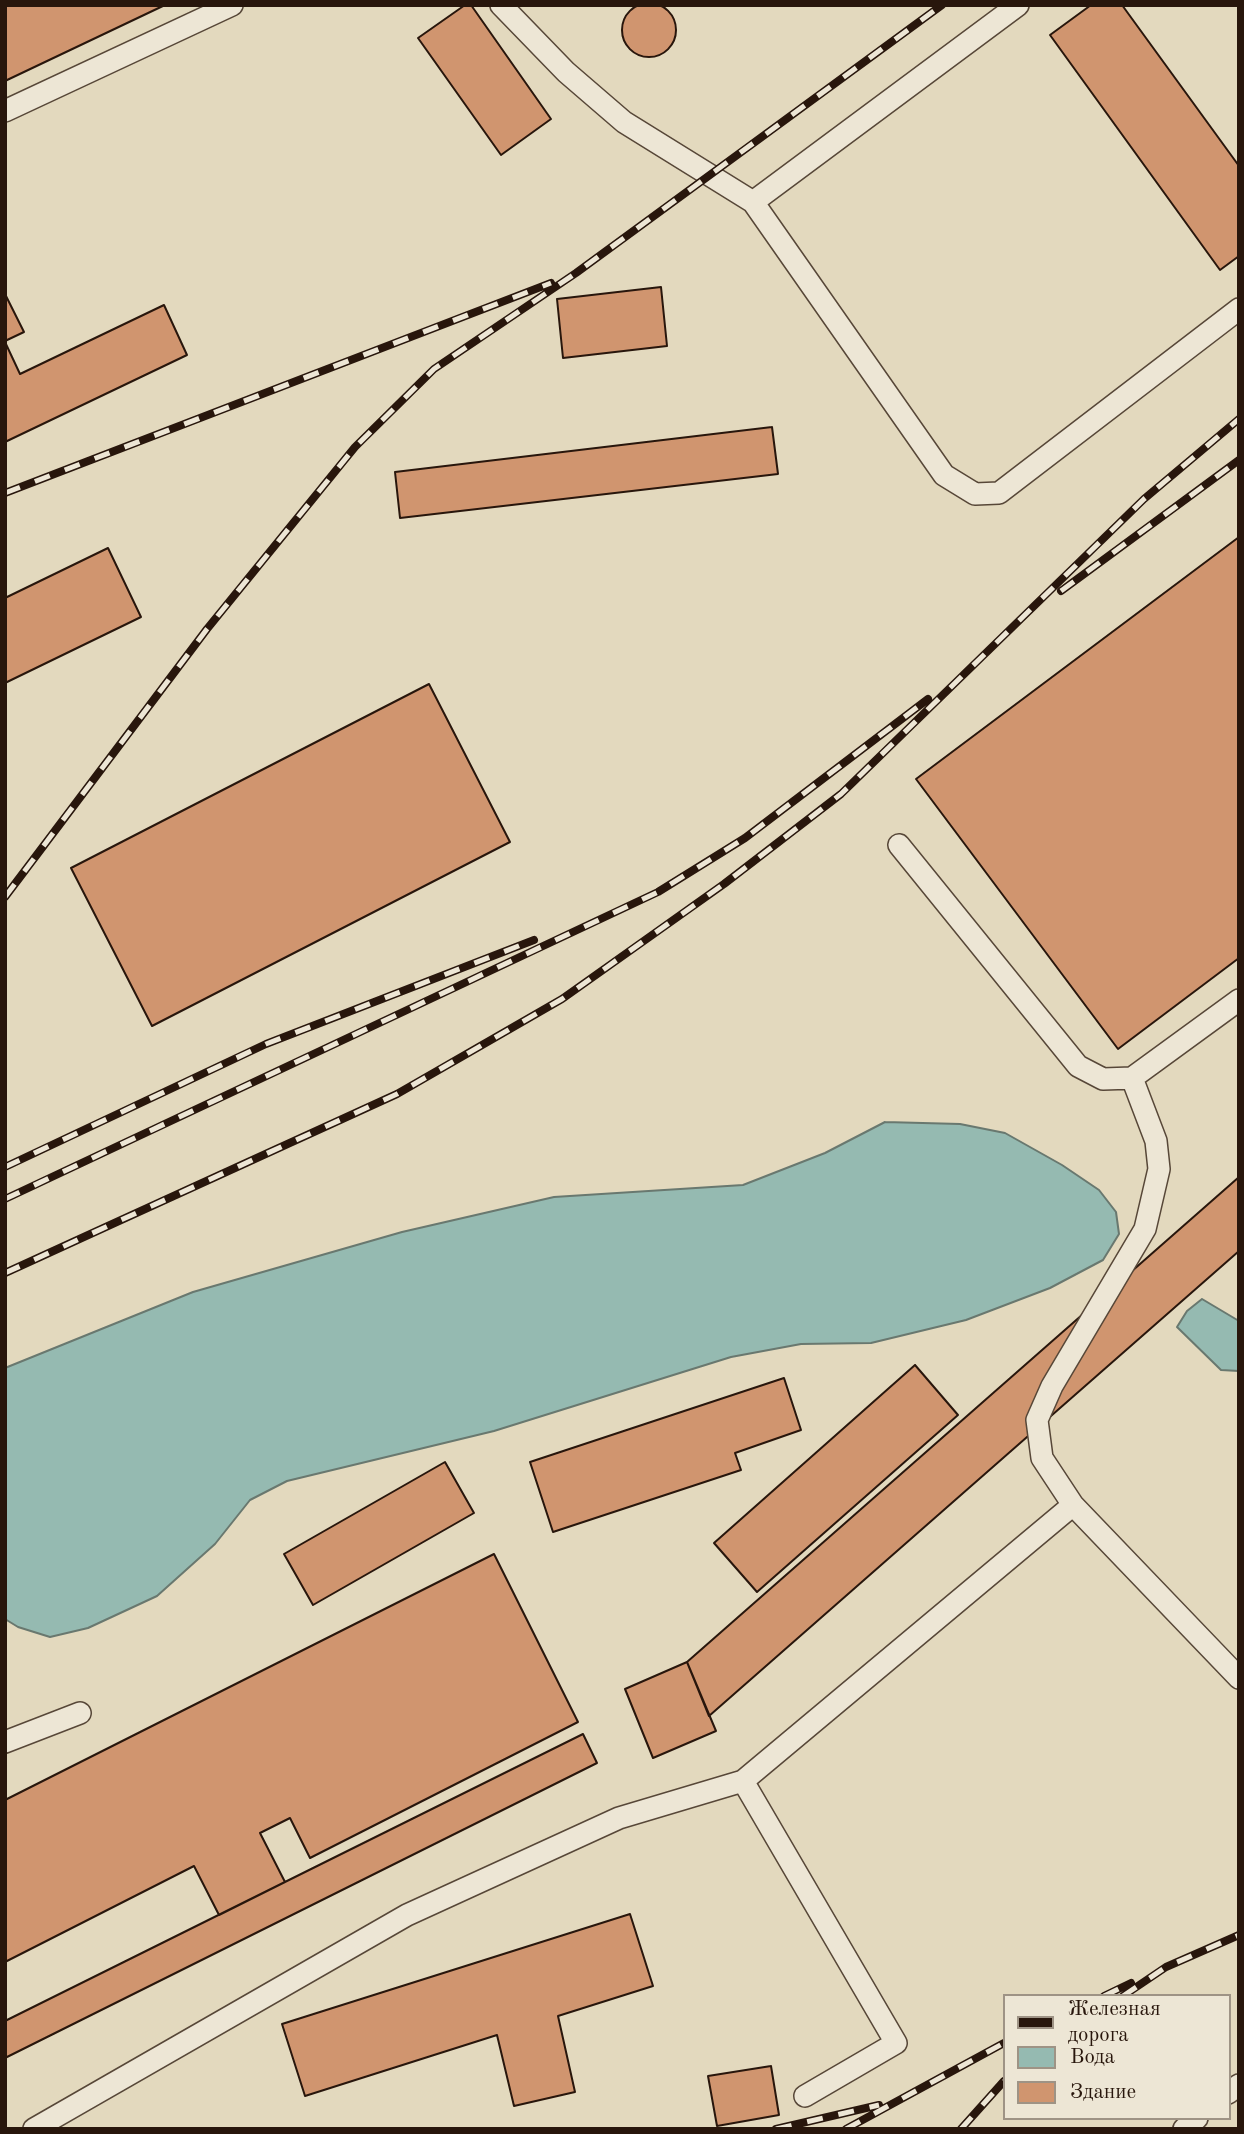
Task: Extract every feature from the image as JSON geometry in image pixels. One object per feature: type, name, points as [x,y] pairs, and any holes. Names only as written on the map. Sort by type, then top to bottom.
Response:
[{"type":"lane","points":[[5,111],[232,5]]},
{"type":"lane","points":[[501,5],[566,72],[624,122],[753,202],[944,475],[975,495],[999,493],[1239,309]]},
{"type":"lane","points":[[753,202],[1018,5]]},
{"type":"lane","points":[[899,845],[1079,1066],[1103,1079],[1132,1078],[1239,1000]]},
{"type":"lane","points":[[1132,1078],[1156,1141],[1159,1169],[1145,1229],[1052,1386],[1037,1420],[1042,1458],[1073,1505],[1239,1678]]},
{"type":"lane","points":[[34,2129],[407,1915],[619,1818],[743,1782],[1073,1505]]},
{"type":"lane","points":[[5,1742],[80,1713]]},
{"type":"lane","points":[[743,1782],[896,2043],[806,2096]]},
{"type":"water","points":[[885,1122],[960,1124],[1005,1133],[1062,1165],[1099,1190],[1116,1212],[1119,1234],[1103,1260],[1050,1288],[966,1320],[871,1343],[801,1344],[731,1357],[494,1431],[287,1481],[250,1500],[215,1544],[157,1596],[88,1628],[50,1637],[18,1627],[5,1619],[5,1368],[193,1292],[402,1232],[554,1197],[743,1185],[825,1153]]},
{"type":"water","points":[[1202,1299],[1239,1321],[1239,1371],[1221,1370],[1177,1327],[1187,1311]]},
{"type":"building","points":[[649,3],[668,11],[676,30],[668,49],[649,57],[630,49],[622,30],[630,11]]},
{"type":"building","points":[[5,5],[165,5],[5,81]]},
{"type":"building","points":[[465,5],[471,5],[551,119],[501,155],[418,38]]},
{"type":"building","points":[[1091,5],[1122,5],[1239,166],[1239,256],[1220,270],[1050,35]]},
{"type":"building","points":[[661,287],[667,346],[563,358],[557,299]]},
{"type":"building","points":[[5,294],[24,332],[5,341]]},
{"type":"building","points":[[164,305],[187,355],[5,442],[5,342],[20,374]]},
{"type":"building","points":[[772,427],[778,474],[400,518],[395,472]]},
{"type":"building","points":[[1239,537],[1239,958],[1118,1049],[916,779]]},
{"type":"building","points":[[108,548],[141,617],[5,683],[5,598]]},
{"type":"building","points":[[429,684],[510,842],[152,1026],[71,868]]},
{"type":"building","points":[[1239,1177],[1239,1251],[709,1716],[687,1662]]},
{"type":"building","points":[[915,1365],[958,1415],[757,1592],[714,1543]]},
{"type":"building","points":[[784,1378],[801,1430],[735,1453],[741,1470],[553,1532],[530,1462]]},
{"type":"building","points":[[445,1462],[474,1513],[313,1605],[284,1554]]},
{"type":"building","points":[[494,1554],[578,1722],[310,1858],[290,1818],[260,1833],[285,1882],[219,1915],[194,1866],[5,1962],[5,1800]]},
{"type":"building","points":[[687,1662],[716,1731],[653,1758],[625,1689]]},
{"type":"building","points":[[583,1734],[597,1763],[5,2058],[5,2021]]},
{"type":"building","points":[[630,1914],[653,1986],[558,2016],[575,2092],[514,2106],[497,2035],[305,2096],[282,2024]]},
{"type":"building","points":[[771,2066],[779,2115],[717,2126],[708,2076]]},
{"type":"railway","points":[[5,897],[207,629],[355,447],[434,369],[576,273],[942,5]]},
{"type":"railway","points":[[5,493],[551,283]]},
{"type":"railway","points":[[5,1273],[397,1094],[562,999],[724,884],[841,794],[1144,499],[1239,419]]},
{"type":"railway","points":[[1061,591],[1239,460]]},
{"type":"railway","points":[[5,1199],[658,892],[745,838],[928,699]]},
{"type":"railway","points":[[5,1167],[266,1044],[534,940]]},
{"type":"railway","points":[[1126,1994],[1166,1967],[1239,1935]]},
{"type":"railway","points":[[1108,1994],[1131,1983]]},
{"type":"railway","points":[[846,2129],[1002,2044]]},
{"type":"railway","points":[[961,2129],[1002,2083]]},
{"type":"railway","points":[[776,2129],[879,2105]]}]
